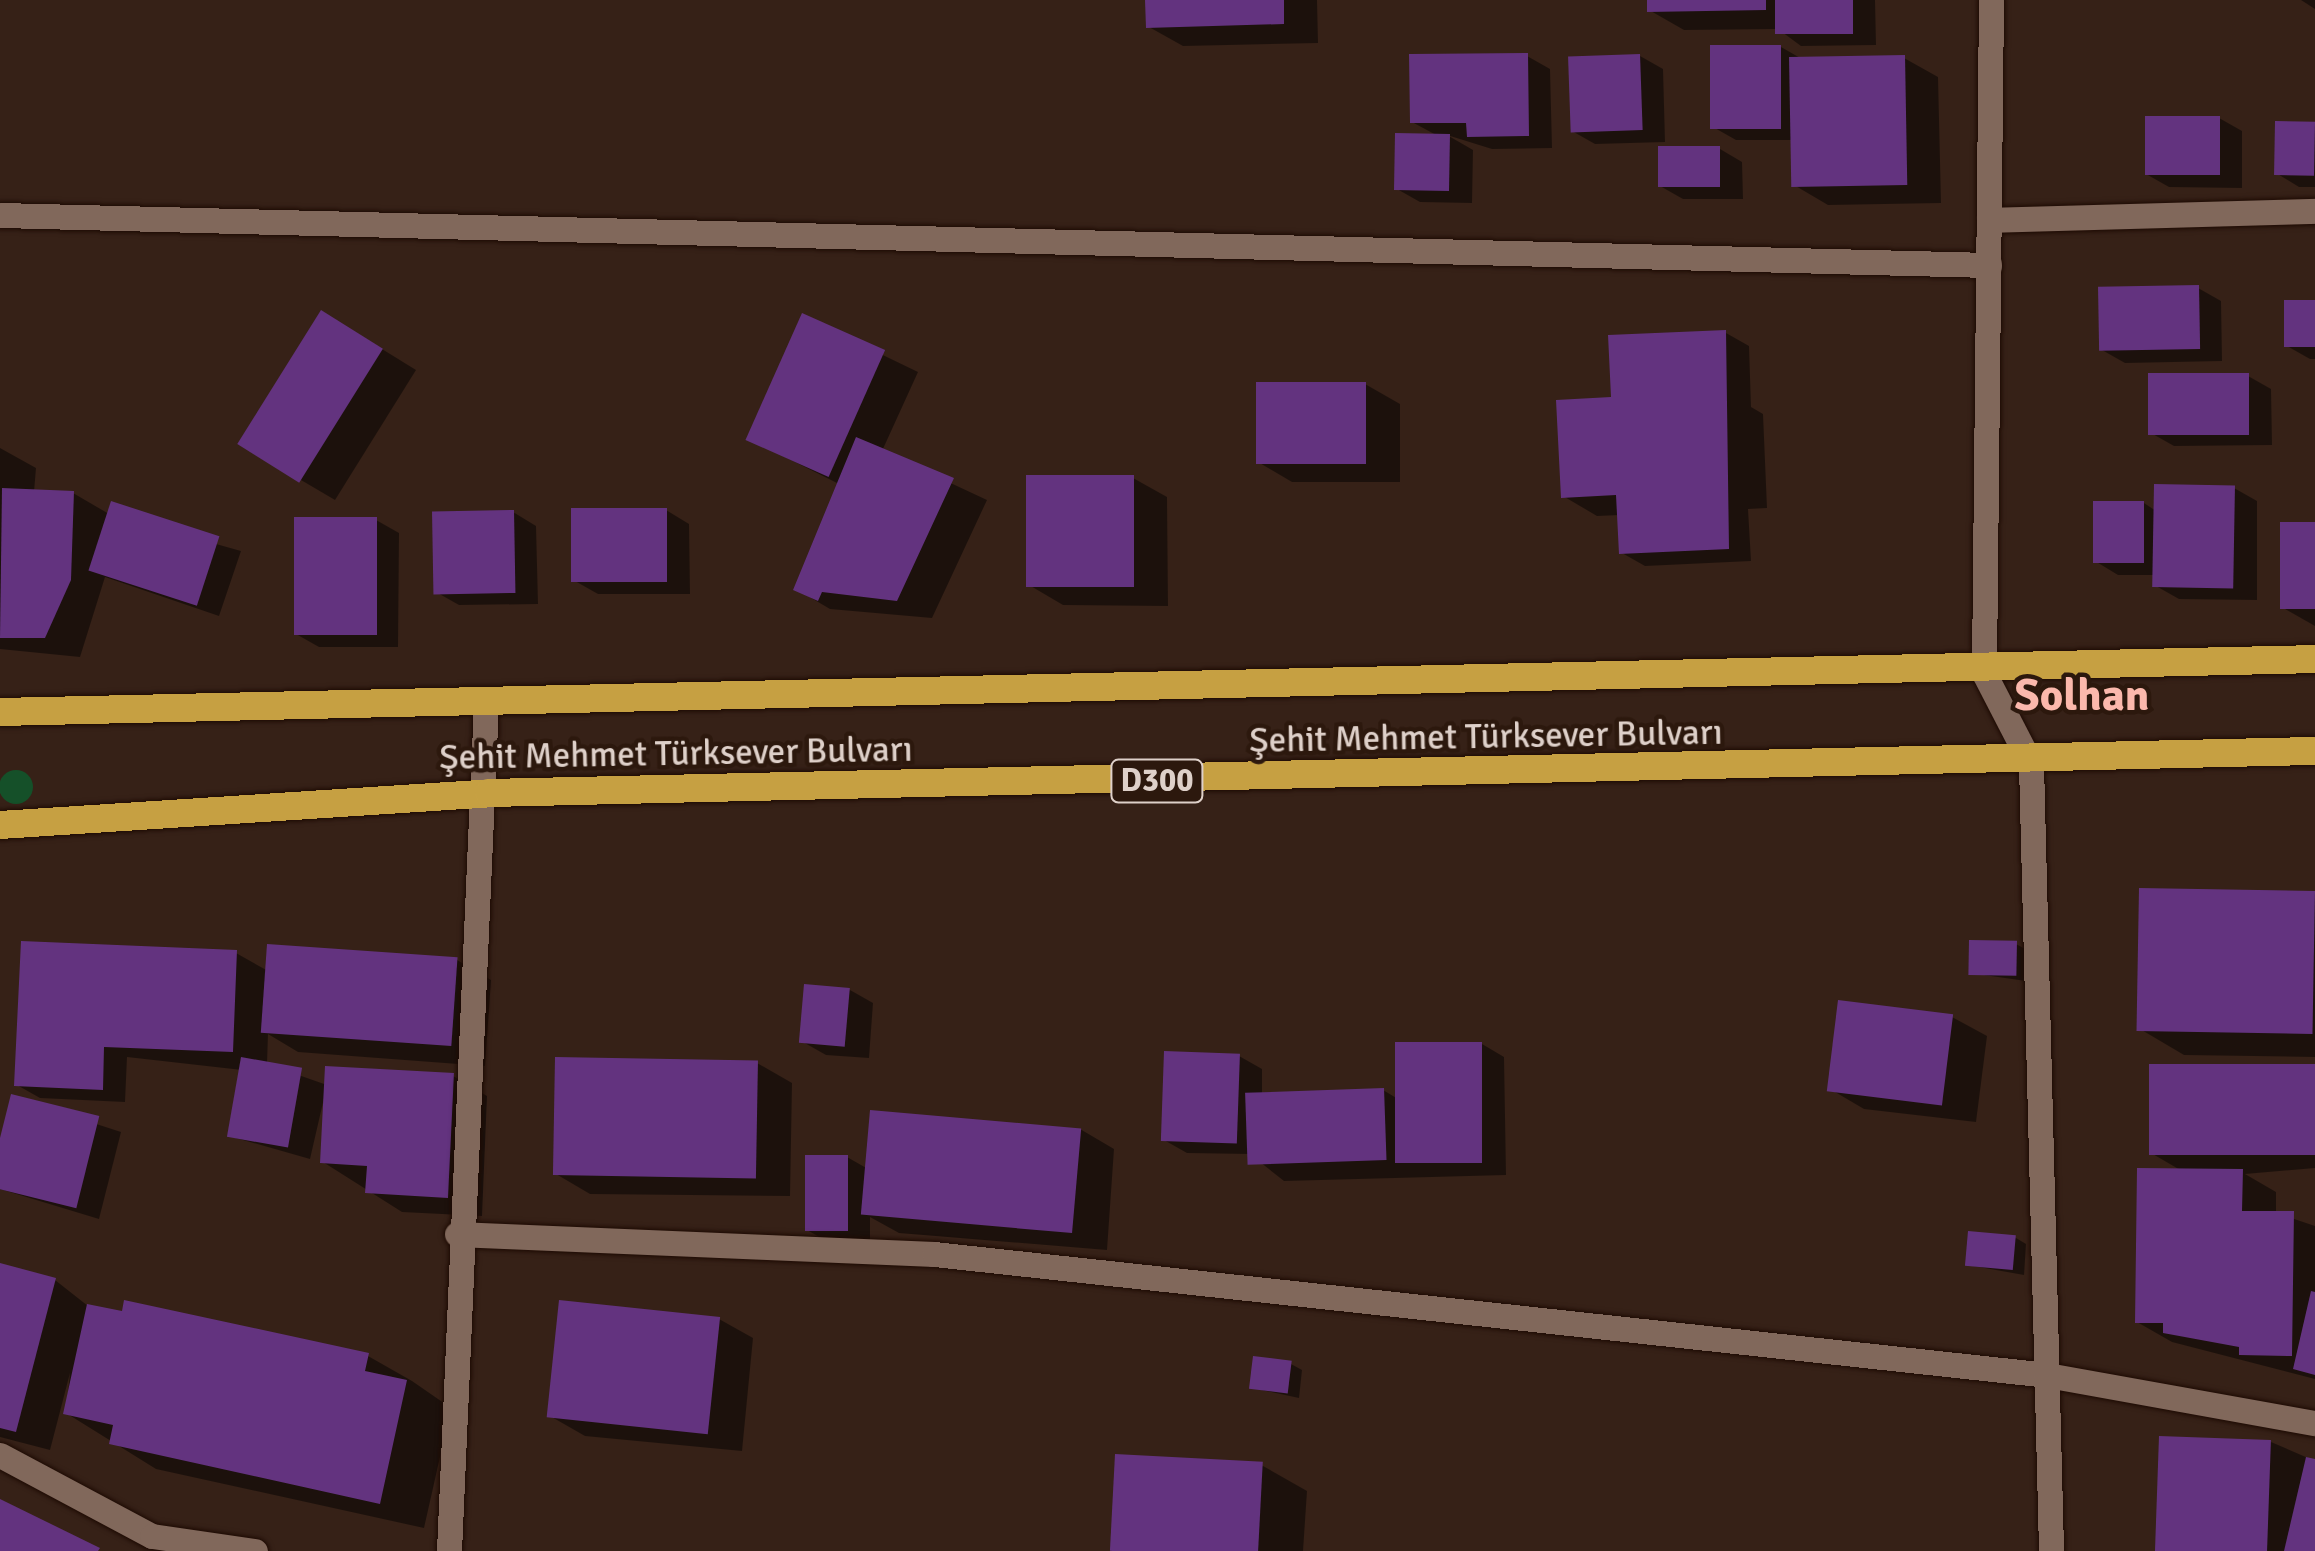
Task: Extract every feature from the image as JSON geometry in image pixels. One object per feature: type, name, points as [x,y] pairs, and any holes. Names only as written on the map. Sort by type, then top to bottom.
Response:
[{"type":"highway","name":"Şehit Mehmet Türksever Bulvarı","points":[[0,712],[1984,672],[2315,660]]},
{"type":"highway","name":"Şehit Mehmet Türksever Bulvarı","points":[[0,825],[489,793],[2031,764],[2315,752]]},
{"type":"street","points":[[1992,0],[1984,672],[2031,764],[2051,1551]]},
{"type":"street","points":[[1989,220],[2315,211]]},
{"type":"street","points":[[0,216],[1988,265]]},
{"type":"street","points":[[449,1551],[457,1234],[489,793],[486,702]]},
{"type":"street","points":[[457,1234],[934,1254],[2047,1375],[2315,1423]]},
{"type":"street","points":[[0,1455],[152,1536],[255,1551]]},
{"type":"green space","points":[[16,770],[28,775],[33,787],[28,799],[16,804],[4,799],[-1,787],[4,775]]},
{"type":"building","points":[[1145,0],[1284,0],[1284,24],[1146,28]]},
{"type":"building","points":[[1647,0],[1766,0],[1766,10],[1647,12]]},
{"type":"building","points":[[1775,0],[1853,0],[1853,34],[1775,34]]},
{"type":"building","points":[[1710,45],[1781,45],[1781,129],[1710,129]]},
{"type":"building","points":[[1528,53],[1529,136],[1467,137],[1466,123],[1410,123],[1409,54]]},
{"type":"building","points":[[1640,54],[1643,130],[1571,132],[1568,57]]},
{"type":"building","points":[[1905,55],[1907,185],[1791,187],[1789,57]]},
{"type":"building","points":[[2145,116],[2220,116],[2220,175],[2145,175]]},
{"type":"building","points":[[2275,121],[2315,122],[2314,176],[2274,175]]},
{"type":"building","points":[[1395,133],[1450,134],[1449,191],[1394,190]]},
{"type":"building","points":[[1658,146],[1720,146],[1720,187],[1658,187]]},
{"type":"building","points":[[2199,285],[2200,349],[2099,351],[2098,287]]},
{"type":"building","points":[[2284,300],[2315,300],[2315,347],[2284,347]]},
{"type":"building","points":[[321,310],[383,349],[299,483],[237,444]]},
{"type":"building","points":[[802,313],[885,350],[829,477],[745,440]]},
{"type":"building","points":[[1726,330],[1729,549],[1619,554],[1616,495],[1561,498],[1556,400],[1611,397],[1608,335]]},
{"type":"building","points":[[2148,373],[2249,373],[2249,435],[2148,435]]},
{"type":"building","points":[[1256,382],[1366,382],[1366,464],[1256,464]]},
{"type":"building","points":[[856,437],[954,478],[897,601],[822,592],[818,601],[793,590]]},
{"type":"building","points":[[1026,475],[1134,475],[1134,587],[1026,587]]},
{"type":"building","points":[[2154,484],[2235,485],[2233,588],[2152,587]]},
{"type":"building","points":[[2,488],[74,491],[71,580],[45,638],[0,638]]},
{"type":"building","points":[[111,501],[219,536],[197,606],[88,570]]},
{"type":"building","points":[[2093,501],[2144,501],[2144,563],[2093,563]]},
{"type":"building","points":[[571,508],[667,508],[667,582],[571,582]]},
{"type":"building","points":[[514,510],[515,593],[433,594],[432,511]]},
{"type":"building","points":[[294,517],[377,517],[377,635],[294,635]]},
{"type":"building","points":[[2280,522],[2315,522],[2315,609],[2280,609]]},
{"type":"building","points":[[2139,888],[2315,891],[2312,1034],[2137,1031]]},
{"type":"building","points":[[1969,940],[2017,941],[2016,976],[1968,975]]},
{"type":"building","points":[[21,941],[237,950],[233,1052],[104,1047],[103,1090],[14,1086]]},
{"type":"building","points":[[267,944],[458,957],[451,1046],[261,1033]]},
{"type":"building","points":[[804,984],[850,988],[845,1047],[799,1043]]},
{"type":"building","points":[[1838,1000],[1953,1014],[1942,1105],[1827,1091]]},
{"type":"building","points":[[1395,1042],[1482,1042],[1482,1163],[1395,1163]]},
{"type":"building","points":[[1164,1051],[1240,1054],[1237,1144],[1161,1141]]},
{"type":"building","points":[[241,1057],[302,1068],[288,1148],[227,1137]]},
{"type":"building","points":[[555,1057],[758,1061],[756,1179],[553,1175]]},
{"type":"building","points":[[2149,1064],[2315,1064],[2315,1155],[2149,1155]]},
{"type":"building","points":[[325,1066],[454,1073],[448,1198],[365,1193],[367,1166],[320,1163]]},
{"type":"building","points":[[1384,1088],[1387,1160],[1248,1165],[1245,1093]]},
{"type":"building","points":[[11,1094],[99,1116],[76,1208],[0,1189],[0,1138]]},
{"type":"building","points":[[870,1110],[1081,1128],[1072,1233],[861,1215]]},
{"type":"building","points":[[805,1155],[848,1155],[848,1231],[805,1231]]},
{"type":"building","points":[[2137,1168],[2243,1169],[2242,1211],[2294,1211],[2292,1356],[2239,1355],[2239,1347],[2163,1333],[2163,1323],[2135,1323]]},
{"type":"building","points":[[1968,1231],[2016,1235],[2013,1270],[1965,1266]]},
{"type":"building","points":[[0,1263],[56,1278],[16,1432],[0,1428]]},
{"type":"building","points":[[2311,1291],[2315,1292],[2315,1375],[2293,1369]]},
{"type":"building","points":[[124,1300],[369,1353],[365,1371],[407,1380],[380,1504],[109,1444],[113,1425],[63,1414],[87,1304],[122,1311]]},
{"type":"building","points":[[559,1300],[720,1317],[708,1434],[547,1417]]},
{"type":"building","points":[[1253,1356],[1292,1361],[1288,1394],[1249,1389]]},
{"type":"building","points":[[2159,1436],[2271,1440],[2267,1551],[2155,1551]]},
{"type":"building","points":[[1115,1454],[1263,1462],[1258,1551],[1110,1551]]},
{"type":"building","points":[[2306,1457],[2315,1459],[2315,1551],[2284,1551]]},
{"type":"building","points":[[0,1499],[100,1548],[0,1551]]},
{"type":"district","name":"Solhan","points":[[2082,696]]}]
